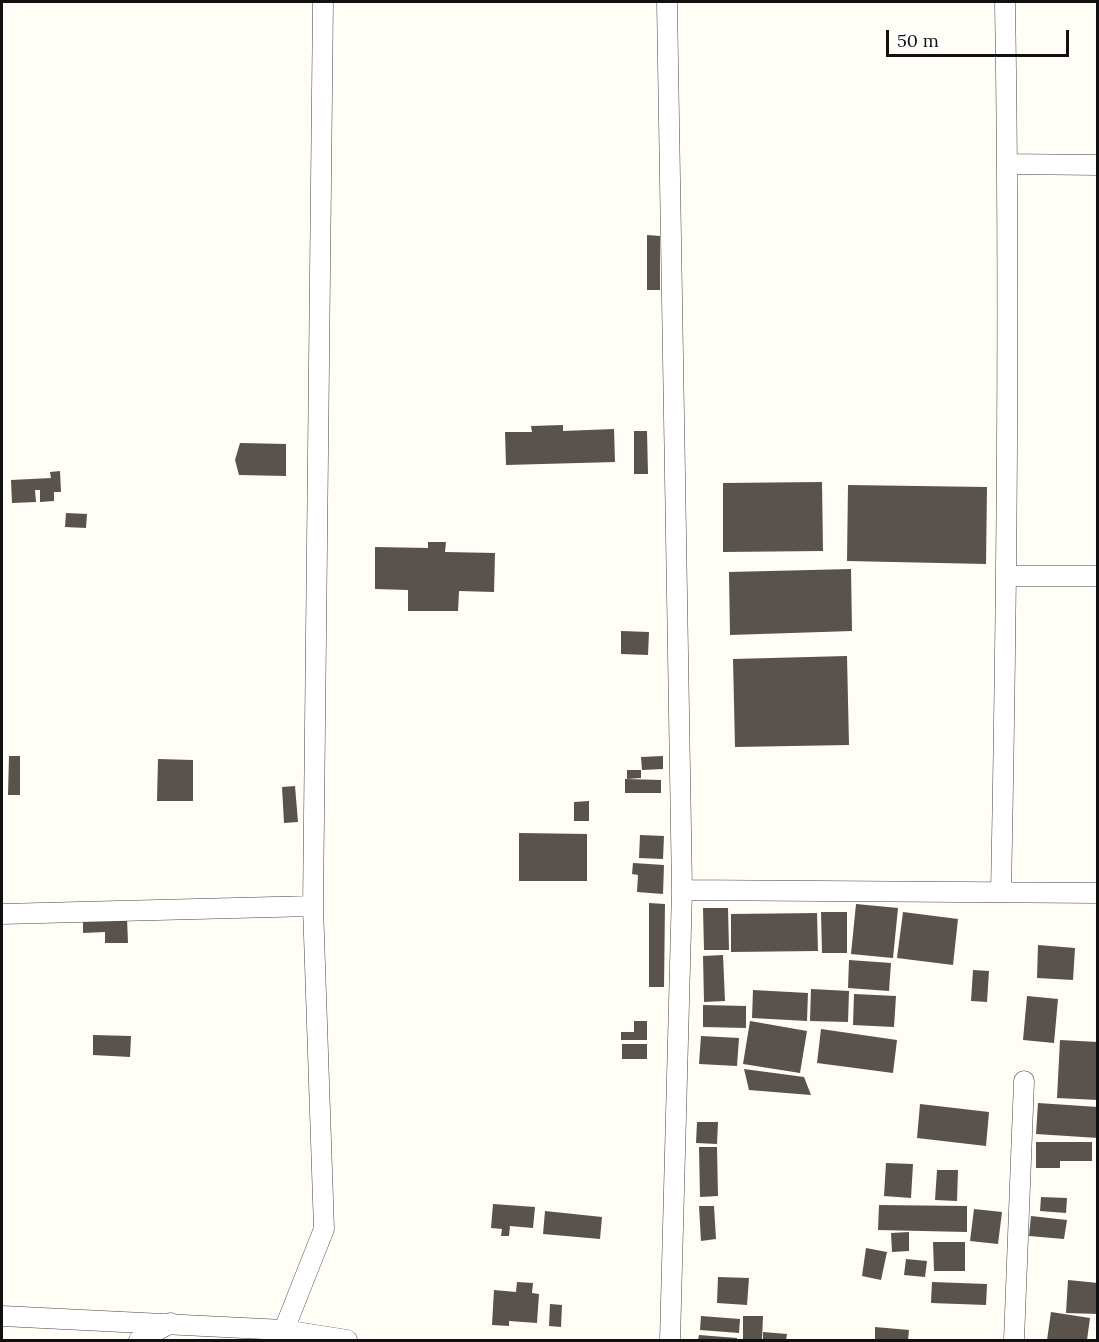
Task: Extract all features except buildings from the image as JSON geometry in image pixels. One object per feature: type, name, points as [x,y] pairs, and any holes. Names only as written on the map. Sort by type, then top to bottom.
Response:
[{"type":"street","points":[[283,1335],[324,1229],[313,906],[323,2]]},
{"type":"street","points":[[667,2],[682,890],[670,1341]]},
{"type":"street","points":[[1001,892],[1007,576],[1008,164],[1005,2]]},
{"type":"street","points":[[1008,164],[1098,165]]},
{"type":"street","points":[[1007,576],[1098,576]]},
{"type":"street","points":[[682,890],[1098,893]]},
{"type":"street","points":[[2,914],[313,906]]},
{"type":"street","points":[[1014,1341],[1023,1082]]},
{"type":"street","points":[[2,1316],[171,1323],[346,1341]]},
{"type":"street","points":[[139,1341],[171,1323]]}]
